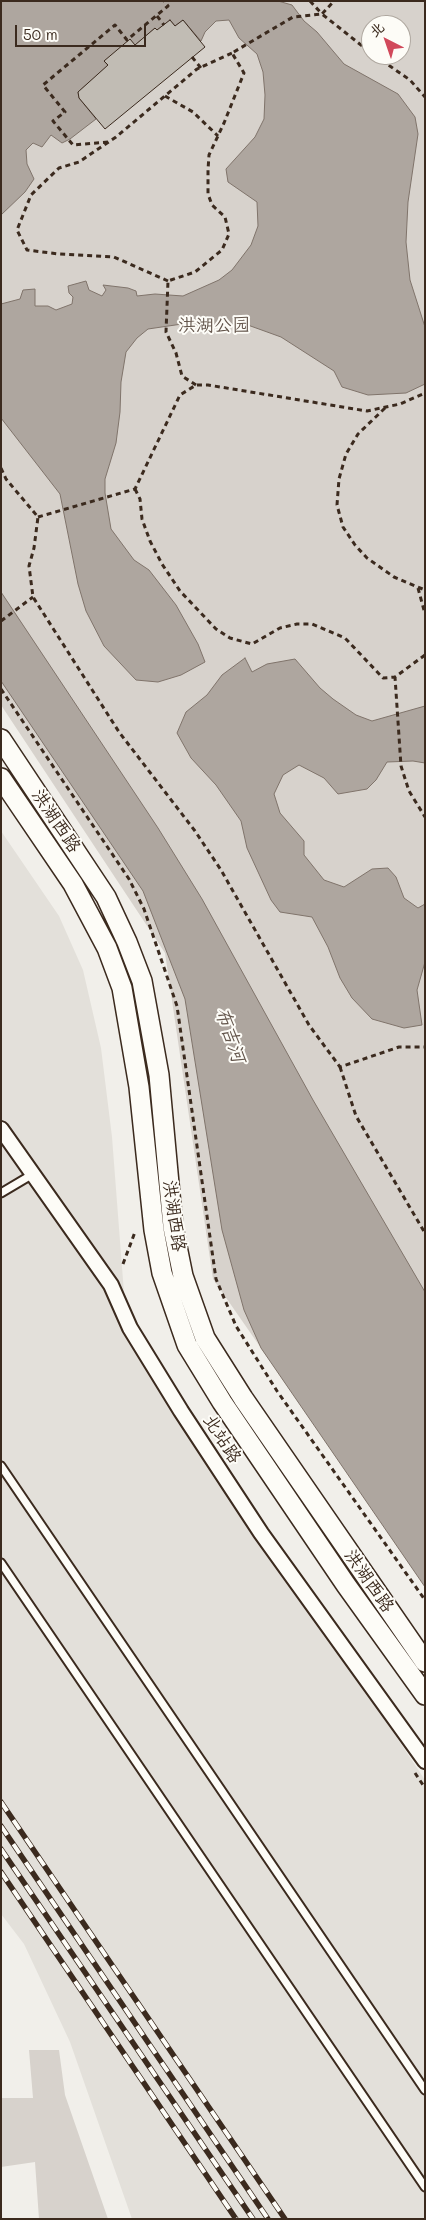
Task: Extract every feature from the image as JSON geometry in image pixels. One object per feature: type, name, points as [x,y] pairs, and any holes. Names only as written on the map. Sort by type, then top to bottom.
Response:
[{"type":"main road","name":"洪湖西路","points":[[1,739],[106,897],[127,942],[142,982],[159,1075],[173,1227],[183,1276],[205,1338],[243,1398],[425,1662]]},
{"type":"main road","name":"洪湖西路","points":[[1,778],[73,884],[107,948],[122,988],[139,1086],[154,1230],[160,1266],[188,1345],[196,1362],[227,1410],[346,1585],[425,1695]]},
{"type":"street","name":"北站路","points":[[1,1129],[111,1285],[130,1328],[181,1411],[261,1533],[425,1761]]},
{"type":"lane","points":[[1,1193],[33,1174]]},
{"type":"lane","points":[[1,1466],[425,2090]]},
{"type":"lane","points":[[1,1563],[425,2187]]},
{"type":"path","points":[[108,142],[73,145],[53,121],[65,112],[43,85],[115,26],[127,40],[168,6],[164,1]]},
{"type":"path","points":[[310,1],[322,14],[361,45]]},
{"type":"path","points":[[232,53],[244,73],[210,155],[208,194],[212,205],[225,217],[230,234],[222,250],[195,272],[168,281],[114,257],[27,250],[17,230],[31,196],[59,168],[79,162],[108,142],[201,68],[232,53],[293,18],[322,14],[334,1]]},
{"type":"path","points":[[157,16],[164,25]]},
{"type":"path","points":[[192,57],[201,68]]},
{"type":"path","points":[[388,65],[410,80],[425,97]]},
{"type":"path","points":[[166,96],[193,112],[218,136]]},
{"type":"path","points":[[168,281],[166,332],[176,353],[182,376],[196,385]]},
{"type":"path","points":[[38,517],[135,489],[180,394],[196,385],[208,385],[367,411],[400,404],[425,393]]},
{"type":"path","points":[[386,407],[358,434],[346,454],[339,479],[337,505],[343,527],[355,545],[367,558],[394,577],[425,590]]},
{"type":"path","points":[[1,468],[6,479],[38,517],[34,548],[29,566],[33,597],[119,732],[195,830],[221,870],[309,1024],[340,1067],[356,1116],[425,1233]]},
{"type":"path","points":[[135,489],[140,499],[142,519],[150,541],[162,564],[180,592],[216,629],[230,638],[252,644],[280,628],[298,624],[312,624],[345,638],[383,678],[395,677],[425,655]]},
{"type":"path","points":[[418,587],[425,614]]},
{"type":"path","points":[[1,621],[33,597]]},
{"type":"path","points":[[395,677],[401,766],[409,791],[425,817]]},
{"type":"path","points":[[1,689],[129,878],[144,909],[177,1006],[216,1279],[236,1326],[277,1391],[425,1600]]},
{"type":"path","points":[[340,1067],[399,1047],[425,1047]]},
{"type":"path","points":[[123,1264],[136,1233],[135,1226]]},
{"type":"shaded area","points":[[1,831],[59,916],[83,970],[101,1048],[112,1137],[127,1332],[425,1780],[425,2219],[132,2219],[70,2042],[24,1944],[1,1914]]},
{"type":"green space","name":"洪湖公园","points":[[1,1],[425,1],[425,1584],[213,1279],[165,953],[1,705]]},
{"type":"green space","points":[[29,2050],[59,2050],[65,2095],[108,2219],[39,2219],[35,2162],[1,2167],[1,2098],[33,2098]]},
{"type":"water","points":[[1,1],[278,1],[292,5],[304,21],[317,32],[344,64],[398,94],[415,117],[418,134],[408,202],[406,242],[410,280],[425,327],[425,384],[406,393],[368,395],[342,387],[334,371],[281,337],[245,324],[182,324],[148,329],[137,338],[126,352],[121,382],[116,443],[105,479],[105,493],[111,529],[134,560],[149,570],[176,605],[198,644],[205,662],[181,675],[158,682],[136,680],[104,646],[86,611],[78,584],[60,494],[1,418],[1,304],[20,299],[23,290],[35,289],[35,306],[48,306],[56,310],[72,304],[73,297],[69,293],[68,286],[86,281],[89,290],[102,296],[106,290],[103,285],[128,288],[136,291],[137,296],[155,294],[183,296],[219,280],[232,270],[251,245],[258,226],[257,202],[228,182],[226,169],[255,137],[264,119],[265,95],[263,72],[257,54],[239,38],[229,20],[216,21],[205,32],[201,41],[183,20],[175,26],[170,20],[157,30],[155,28],[135,45],[104,61],[119,78],[113,82],[103,70],[78,92],[79,98],[96,119],[62,143],[51,135],[42,147],[33,143],[26,150],[27,164],[34,179],[25,192],[1,215]]},
{"type":"water","name":"布吉河","points":[[1,592],[158,828],[202,899],[313,1100],[425,1292],[425,1587],[261,1348],[244,1310],[222,1230],[185,999],[143,891],[1,681]]},
{"type":"water","points":[[245,658],[252,672],[267,664],[295,659],[320,688],[333,699],[356,715],[372,721],[425,706],[425,763],[413,761],[387,762],[376,780],[367,789],[338,794],[324,778],[299,765],[283,775],[274,794],[280,813],[304,841],[304,855],[324,880],[344,887],[372,869],[388,868],[396,877],[404,898],[418,908],[425,904],[425,962],[417,990],[422,1025],[404,1028],[372,1019],[352,998],[340,978],[328,947],[312,917],[280,912],[271,900],[247,848],[241,821],[216,785],[191,758],[177,733],[186,712],[207,695],[222,675]]},
{"type":"building","points":[[170,20],[175,26],[183,20],[205,47],[105,129],[79,98],[78,92],[108,65],[104,61],[130,39],[135,45],[155,28],[157,30]]},
{"type":"railway","points":[[1,1802],[285,2219]]},
{"type":"railway","points":[[1,1826],[268,2219]]},
{"type":"railway","points":[[1,1849],[253,2219]]},
{"type":"railway","points":[[1,1872],[236,2219]]}]
